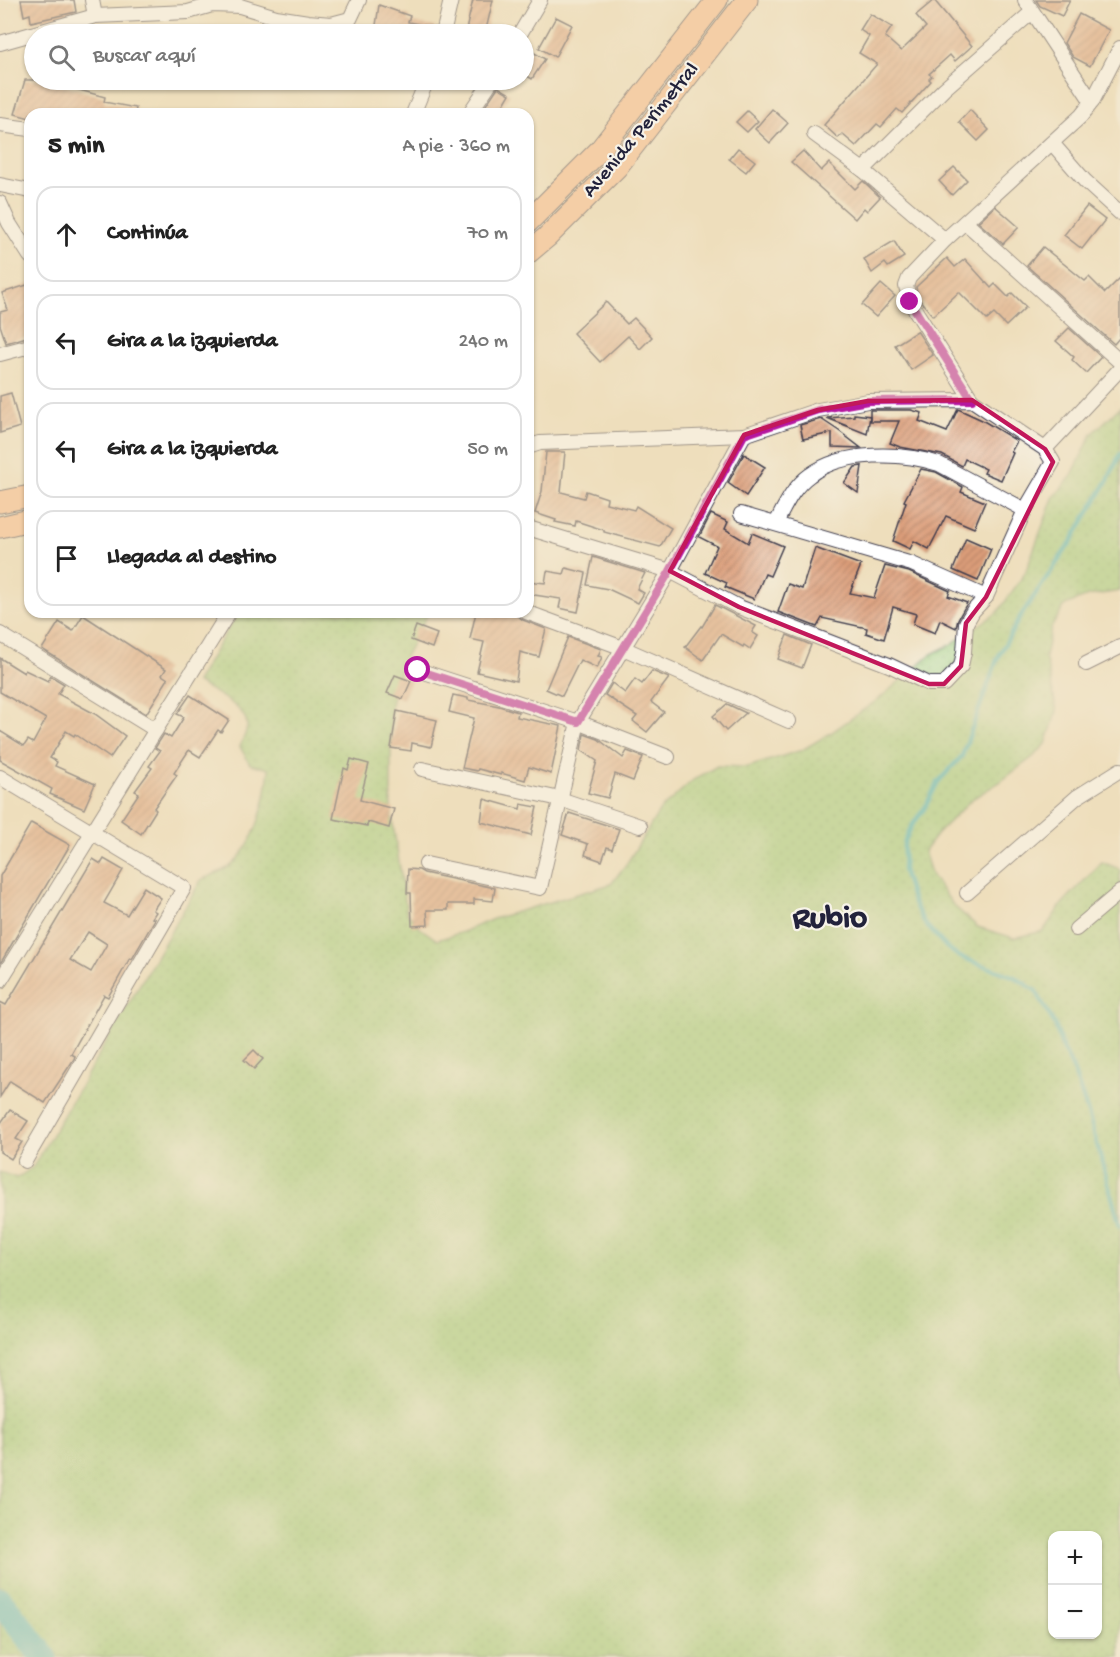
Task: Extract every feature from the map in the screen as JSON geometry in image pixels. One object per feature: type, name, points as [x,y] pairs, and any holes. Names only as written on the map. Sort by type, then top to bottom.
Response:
[{"type":"main road","name":"Avenida Perimetral","points":[[534,216],[599,151],[717,0]]},
{"type":"main road","name":"Avenida Perimetral","points":[[534,249],[617,167],[747,0]]},
{"type":"main road","points":[[0,527],[24,521]]},
{"type":"street","points":[[92,0],[95,16]]},
{"type":"street","points":[[67,24],[95,16],[188,12],[212,5],[240,6],[276,17],[332,24],[350,19],[359,0]]},
{"type":"street","points":[[445,24],[451,0]]},
{"type":"street","points":[[526,24],[540,0]]},
{"type":"street","points":[[863,170],[1028,6],[1092,102]]},
{"type":"street","points":[[0,43],[24,36]]},
{"type":"street","points":[[534,530],[670,571],[739,607],[889,665],[929,684],[944,684],[961,666],[966,623],[986,597],[1025,510],[1053,462],[1045,449],[972,400],[910,302],[906,285],[909,278],[945,240],[1082,117],[1120,48]]},
{"type":"street","points":[[415,108],[423,90]]},
{"type":"street","points":[[473,108],[485,90]]},
{"type":"street","points":[[0,125],[24,128]]},
{"type":"street","points":[[814,134],[863,170],[945,240]]},
{"type":"street","points":[[1052,143],[1085,182],[1120,213]]},
{"type":"street","points":[[0,184],[24,190]]},
{"type":"street","points":[[0,203],[24,247]]},
{"type":"street","points":[[965,222],[1120,362]]},
{"type":"street","points":[[0,354],[24,348]]},
{"type":"street","points":[[1045,449],[1120,369]]},
{"type":"street","points":[[534,444],[540,442],[744,435],[818,410],[868,401],[972,400]]},
{"type":"street","points":[[426,864],[540,888],[578,722],[670,571],[744,435]]},
{"type":"street","points":[[776,523],[792,493],[810,474],[835,463],[860,456],[892,455],[925,459],[939,464],[1025,510]]},
{"type":"street","points":[[741,514],[912,564],[986,597]]},
{"type":"street","points":[[534,614],[623,648],[789,721]]},
{"type":"street","points":[[0,981],[224,618]]},
{"type":"street","points":[[0,634],[156,730]]},
{"type":"street","points":[[1086,664],[1120,647]]},
{"type":"street","points":[[418,670],[578,722],[668,757]]},
{"type":"street","points":[[422,770],[560,799],[640,826]]},
{"type":"street","points":[[967,893],[1077,796],[1120,770]]},
{"type":"street","points":[[0,777],[184,888],[25,1161]]},
{"type":"street","points":[[1076,929],[1120,892]]},
{"type":"highlighted area","points":[[972,400],[1045,449],[1053,462],[986,597],[966,623],[961,666],[944,684],[929,684],[739,607],[670,571],[744,435],[818,410],[868,401]]},
{"type":"green space","points":[[1120,407],[1120,591],[1088,596],[1065,605],[1051,628],[1045,656],[1057,711],[1046,744],[1000,782],[972,799],[937,834],[924,851],[932,876],[954,906],[978,927],[1014,938],[1043,931],[1062,904],[1102,862],[1120,869],[1120,1657],[0,1657],[0,1172],[17,1178],[33,1167],[201,880],[231,866],[249,843],[263,806],[269,769],[250,764],[240,747],[247,724],[240,711],[196,682],[234,618],[426,618],[402,662],[391,704],[391,811],[407,913],[420,928],[437,940],[493,919],[611,884],[660,810],[693,780],[717,766],[748,767],[802,750],[880,698],[930,655],[950,645],[998,612],[1025,573],[1053,498],[1071,477],[1092,434]]},
{"type":"building","points":[[21,0],[74,0],[76,12],[31,22],[30,14],[24,16]]},
{"type":"building","points":[[473,0],[493,0],[487,24],[467,24]]},
{"type":"building","points":[[934,0],[972,46],[955,61],[950,55],[929,74],[932,76],[929,79],[931,81],[902,113],[897,109],[881,127],[877,124],[856,146],[842,134],[838,138],[824,125],[877,64],[859,53],[869,36],[860,30],[870,14],[892,27],[885,37],[901,51],[926,27],[916,15]]},
{"type":"building","points":[[1036,0],[1070,0],[1062,16],[1040,6]]},
{"type":"building","points":[[379,5],[410,16],[408,22],[419,24],[376,24]]},
{"type":"building","points":[[1079,14],[1109,30],[1090,66],[1073,57],[1064,43]]},
{"type":"building","points":[[556,17],[572,25],[555,57],[539,48]]},
{"type":"building","points":[[534,53],[545,59],[534,76]]},
{"type":"building","points":[[24,83],[24,90],[79,90],[105,97],[104,102],[136,108],[24,108],[24,116],[15,114]]},
{"type":"building","points":[[496,90],[503,90],[510,94],[502,108],[484,108]]},
{"type":"building","points":[[772,109],[788,123],[770,143],[755,129]]},
{"type":"building","points":[[970,110],[989,130],[978,141],[959,122]]},
{"type":"building","points":[[747,111],[758,121],[747,132],[736,122]]},
{"type":"building","points":[[738,148],[755,161],[746,172],[729,159]]},
{"type":"building","points":[[803,151],[821,171],[829,163],[855,189],[863,181],[880,197],[867,211],[864,208],[855,219],[791,162]]},
{"type":"building","points":[[954,167],[967,180],[952,195],[939,181]]},
{"type":"building","points":[[995,206],[1019,227],[1003,244],[978,222]]},
{"type":"building","points":[[1087,206],[1105,220],[1082,249],[1064,235]]},
{"type":"building","points":[[894,241],[904,257],[888,267],[885,263],[872,273],[864,259]]},
{"type":"building","points":[[1043,247],[1085,281],[1089,277],[1105,293],[1120,278],[1120,337],[1114,344],[1027,266]]},
{"type":"building","points":[[947,258],[955,267],[965,259],[991,288],[995,284],[1008,297],[1012,293],[1026,307],[1006,326],[994,314],[987,320],[959,292],[933,316],[918,298],[916,287]]},
{"type":"building","points":[[881,284],[895,296],[876,317],[862,305]]},
{"type":"building","points":[[24,286],[24,338],[6,343],[0,325],[0,312],[8,310],[2,293]]},
{"type":"building","points":[[606,302],[627,324],[634,318],[652,337],[640,349],[628,336],[600,362],[573,333]]},
{"type":"building","points":[[1069,328],[1101,357],[1086,373],[1072,360],[1074,357],[1056,341]]},
{"type":"building","points":[[917,331],[933,355],[911,370],[895,345]]},
{"type":"building","points":[[11,393],[20,427],[0,433],[0,396]]},
{"type":"building","points":[[958,409],[1017,441],[1001,480],[984,473],[986,469],[965,459],[962,466],[942,455],[890,443],[899,421],[870,421],[870,410],[911,410],[922,413],[919,421],[947,432]]},
{"type":"building","points":[[854,414],[870,416],[867,434],[827,418],[854,416]]},
{"type":"building","points":[[821,419],[861,448],[832,447],[832,433],[803,439],[800,425]]},
{"type":"building","points":[[546,452],[565,452],[561,492],[584,498],[586,491],[607,498],[606,503],[634,510],[636,506],[671,528],[660,547],[604,532],[604,530],[576,521],[575,526],[555,522],[556,520],[535,513],[542,491]]},
{"type":"building","points":[[744,454],[765,467],[746,496],[728,483]]},
{"type":"building","points":[[862,466],[858,493],[844,483],[855,467]]},
{"type":"building","points":[[921,469],[936,472],[963,487],[961,492],[985,502],[974,528],[946,516],[929,549],[914,541],[910,549],[893,541],[906,502],[904,501]]},
{"type":"building","points":[[711,514],[728,522],[725,529],[748,543],[752,533],[783,546],[770,576],[765,574],[754,599],[725,587],[727,583],[705,573],[717,546],[699,537]]},
{"type":"building","points":[[966,538],[991,549],[978,581],[953,570]]},
{"type":"building","points":[[815,548],[861,565],[850,593],[874,598],[885,566],[909,572],[950,591],[948,596],[967,603],[956,628],[940,620],[935,633],[913,624],[916,614],[893,607],[884,639],[866,633],[867,628],[822,618],[817,627],[778,612],[788,584],[802,589]]},
{"type":"building","points":[[593,557],[645,573],[637,589],[644,593],[638,603],[608,589],[587,585]]},
{"type":"building","points":[[566,568],[586,573],[578,612],[559,608],[561,599],[534,595],[534,582],[545,583],[547,571],[564,574]]},
{"type":"building","points":[[715,605],[756,626],[752,632],[758,636],[750,649],[721,634],[703,660],[685,647],[702,627]]},
{"type":"building","points":[[81,618],[88,618],[166,669],[162,675],[168,679],[146,714],[42,649],[59,622],[73,631]]},
{"type":"building","points":[[475,618],[520,618],[546,629],[539,657],[520,652],[516,681],[477,672],[484,642],[470,639]]},
{"type":"building","points":[[416,626],[437,634],[432,648],[411,640]]},
{"type":"building","points":[[787,635],[811,645],[802,668],[778,659]]},
{"type":"building","points":[[568,637],[601,649],[598,656],[602,657],[597,668],[580,660],[562,696],[546,689]]},
{"type":"building","points":[[0,658],[24,673],[25,670],[48,681],[51,676],[64,684],[58,694],[95,714],[125,736],[110,758],[75,734],[74,736],[66,731],[50,758],[57,762],[55,766],[95,784],[84,809],[50,794],[52,789],[0,760],[0,731],[24,746],[28,740],[33,743],[46,719],[0,692]]},
{"type":"building","points":[[652,671],[669,678],[651,702],[664,712],[647,732],[633,721],[637,716],[605,695],[612,683],[625,693],[635,679],[642,684]]},
{"type":"building","points":[[395,675],[411,681],[403,699],[387,693]]},
{"type":"building","points":[[190,695],[229,720],[221,732],[218,730],[200,757],[189,750],[174,773],[177,775],[154,808],[156,810],[141,834],[121,820],[139,793],[135,791],[152,768],[149,766],[160,751],[155,748],[164,734],[171,738],[184,717],[177,714]]},
{"type":"building","points":[[453,695],[518,712],[517,717],[561,726],[551,774],[529,767],[525,780],[501,773],[501,775],[478,769],[477,771],[462,768],[474,718],[449,712]]},
{"type":"building","points":[[727,704],[746,713],[726,731],[713,716]]},
{"type":"building","points":[[397,711],[437,720],[431,747],[412,743],[411,751],[391,748]]},
{"type":"building","points":[[584,734],[598,739],[623,758],[627,751],[643,757],[633,781],[615,774],[608,798],[588,793],[597,761],[581,750]]},
{"type":"building","points":[[351,759],[369,764],[360,800],[394,809],[389,828],[368,822],[367,826],[333,819],[344,768],[348,770]]},
{"type":"building","points":[[484,799],[520,809],[521,804],[537,807],[531,835],[481,822]]},
{"type":"building","points":[[569,813],[619,829],[612,849],[607,847],[602,861],[585,855],[588,844],[562,835]]},
{"type":"building","points":[[31,823],[70,845],[0,964],[0,876]]},
{"type":"building","points":[[93,859],[101,864],[104,859],[123,870],[104,903],[127,915],[144,887],[161,898],[153,910],[156,912],[152,918],[155,919],[108,997],[104,995],[71,1054],[75,1056],[74,1059],[45,1103],[10,1081],[0,1097],[0,1002],[6,1005]],"holes":[[[88,932],[107,944],[91,972],[70,960]]]},
{"type":"building","points":[[408,869],[495,888],[493,901],[474,899],[474,904],[448,904],[448,910],[427,910],[428,925],[412,926],[411,893],[407,893]]},
{"type":"building","points":[[254,1050],[263,1059],[254,1069],[244,1060]]},
{"type":"building","points":[[10,1110],[28,1121],[16,1139],[22,1142],[11,1159],[0,1152],[0,1124]]},
{"type":"waterway","points":[[1120,454],[1108,480],[1071,542],[1020,617],[998,657],[962,756],[938,782],[924,809],[911,827],[904,843],[903,870],[913,902],[925,924],[947,948],[960,957],[1015,977],[1036,991],[1056,1027],[1073,1069],[1089,1116],[1120,1226]]},
{"type":"waterway","points":[[0,1601],[44,1657]]},
{"type":"district","name":"Rubio","points":[[830,920]]},
{"type":"route","points":[[418,670],[578,722],[670,571],[744,435],[818,410],[868,401],[972,400],[910,302]]}]
